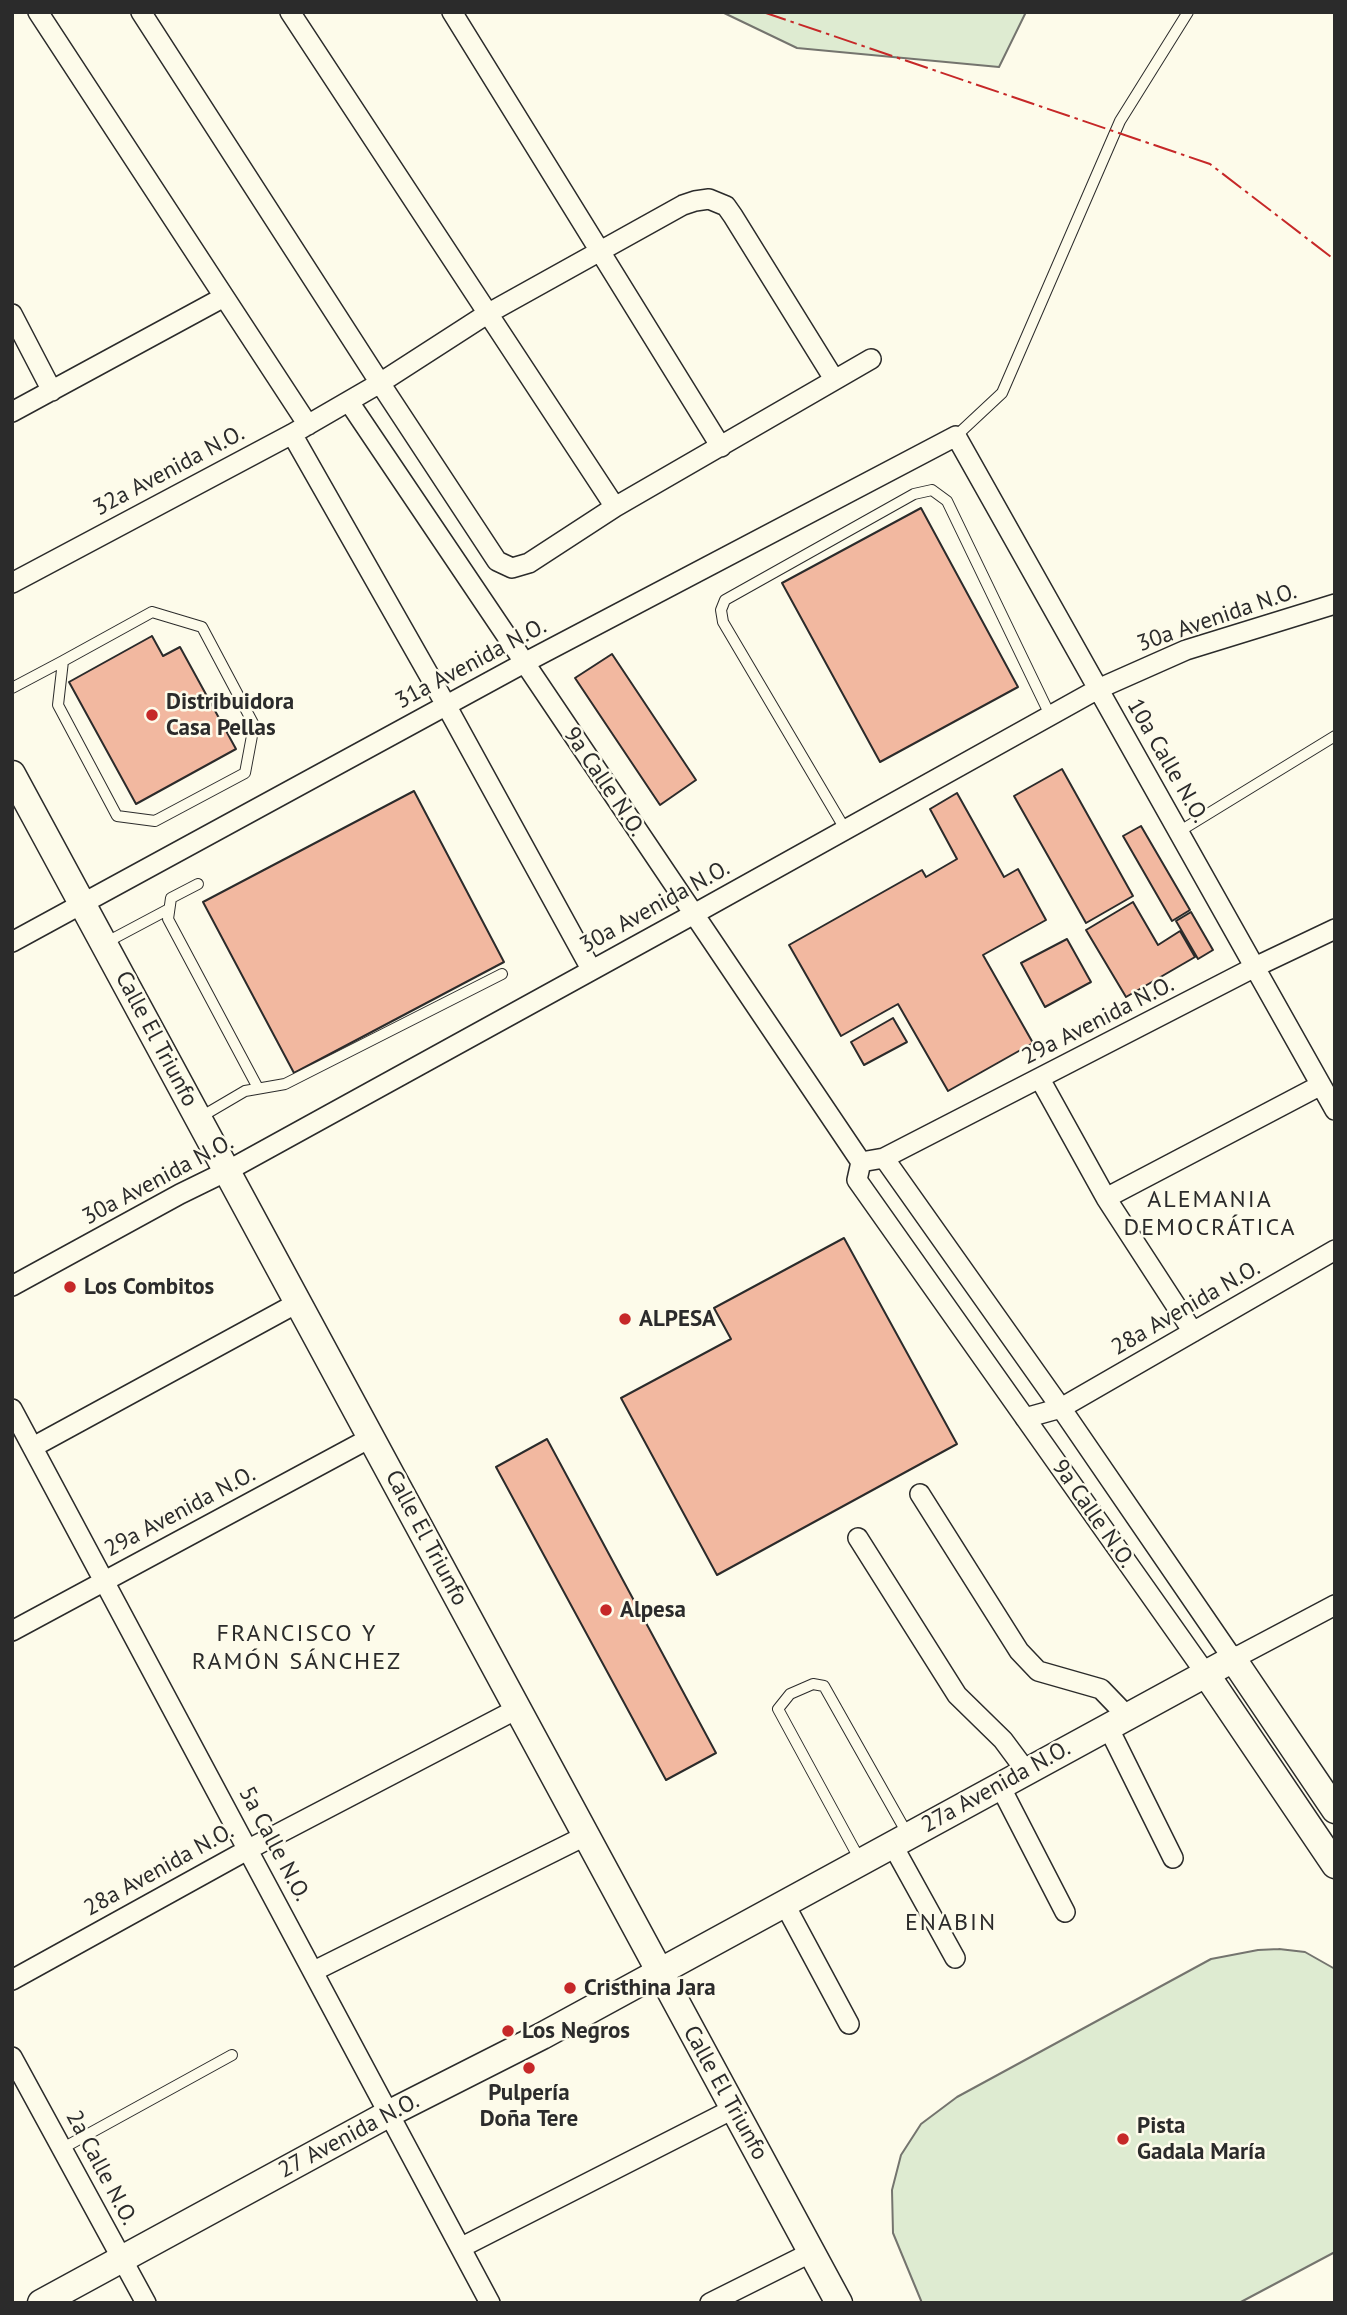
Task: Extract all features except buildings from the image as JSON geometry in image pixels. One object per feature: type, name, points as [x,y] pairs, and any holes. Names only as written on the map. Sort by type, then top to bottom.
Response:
[{"type":"main road","name":"Calle El Triunfo","points":[[12,774],[839,2303]]},
{"type":"main road","name":"27a Avenida N.O.","points":[[658,1971],[1233,1659]]},
{"type":"main road","name":"9a Calle N.O.","points":[[1233,1659],[1333,1802]]},
{"type":"main road","name":"9a Calle N.O.","points":[[1206,1674],[1335,1865]]},
{"type":"main road","name":"27 Avenida N.O.","points":[[41,2303],[390,2113],[542,2036],[658,1971]]},
{"type":"street","points":[[38,12],[224,297],[300,429],[446,705],[591,969]]},
{"type":"street","points":[[141,12],[497,561],[512,568],[528,562],[615,507],[871,359]]},
{"type":"street","points":[[289,12],[615,507]]},
{"type":"street","points":[[452,12],[721,447]]},
{"type":"street","name":"32a Avenida N.O.","points":[[12,583],[349,402],[487,314],[695,201],[709,199],[726,206],[834,379]]},
{"type":"street","points":[[12,412],[224,297]]},
{"type":"street","points":[[12,314],[52,391]]},
{"type":"street","name":"9a Calle N.O.","points":[[349,402],[861,1162],[857,1180],[1206,1674]]},
{"type":"street","name":"31a Avenida N.O.","points":[[12,942],[524,663],[956,436]]},
{"type":"street","name":"10a Calle N.O.","points":[[956,436],[1335,1110]]},
{"type":"street","name":"30a Avenida N.O.","points":[[12,1286],[227,1171],[1098,689],[1186,650],[1335,604]]},
{"type":"street","name":"29a Avenida N.O.","points":[[884,1158],[1255,967],[1335,929]]},
{"type":"street","points":[[1040,1079],[1105,1198],[1194,1332]]},
{"type":"street","points":[[1105,1198],[1321,1085]]},
{"type":"street","points":[[861,1162],[884,1158]]},
{"type":"street","name":"9a Calle N.O.","points":[[884,1158],[1061,1408],[1233,1659]]},
{"type":"street","name":"28a Avenida N.O.","points":[[1026,1418],[1061,1408],[1335,1250]]},
{"type":"street","points":[[33,1447],[299,1302]]},
{"type":"street","name":"5a Calle N.O.","points":[[12,1409],[490,2303]]},
{"type":"street","name":"29a Avenida N.O.","points":[[12,1630],[372,1437]]},
{"type":"street","points":[[920,1494],[1019,1651],[1038,1671],[1101,1689],[1118,1721],[1173,1858]]},
{"type":"street","points":[[858,1538],[957,1695],[1003,1740],[1026,1771]]},
{"type":"street","name":"27a Avenida N.O.","points":[[1233,1659],[1335,1605]]},
{"type":"street","name":"28a Avenida N.O.","points":[[12,1980],[248,1849],[517,1709]]},
{"type":"street","points":[[1000,1786],[1065,1912]]},
{"type":"street","points":[[314,1972],[585,1836]]},
{"type":"street","points":[[900,1840],[956,1958]]},
{"type":"street","points":[[785,1903],[849,2024]]},
{"type":"street","name":"2a Calle N.O.","points":[[12,2057],[146,2303]]},
{"type":"street","points":[[462,2247],[733,2109]]},
{"type":"street","points":[[710,2303],[812,2252]]},
{"type":"lane","points":[[956,436],[1002,393],[1120,121],[1188,12]]},
{"type":"lane","points":[[845,829],[723,622],[721,610],[726,600],[914,494],[932,490],[947,501],[1050,715]]},
{"type":"lane","points":[[12,688],[152,612],[202,627],[254,724],[245,773],[155,821],[117,816],[58,705],[63,661]]},
{"type":"lane","points":[[1180,831],[1335,736]]},
{"type":"lane","points":[[198,884],[171,898],[168,919],[258,1088]]},
{"type":"lane","points":[[104,943],[169,909]]},
{"type":"lane","points":[[198,1118],[244,1091],[285,1084],[502,974]]},
{"type":"lane","points":[[861,1861],[778,1709],[790,1694],[813,1684],[824,1686],[900,1840]]},
{"type":"lane","points":[[63,2148],[232,2055]]},
{"type":"green space","points":[[722,12],[1026,12],[999,67],[797,48]]},
{"type":"green space","name":"Pista Gadala María","points":[[1279,1949],[1305,1952],[1335,1969],[1335,2252],[1239,2303],[922,2303],[893,2233],[892,2190],[901,2155],[921,2124],[957,2097],[1211,1959]]},
{"type":"power","points":[[763,12],[1210,164],[1335,260]]},
{"type":"place","name":"Distribuidora Casa Pellas","points":[[152,715]]},
{"type":"place","name":"Los Combitos","points":[[70,1287]]},
{"type":"place","name":"ALPESA","points":[[625,1319]]},
{"type":"place","name":"Alpesa","points":[[606,1610]]},
{"type":"place","name":"Cristhina Jara","points":[[570,1988]]},
{"type":"place","name":"Los Negros","points":[[508,2031]]},
{"type":"place","name":"Pulpería Doña Tere","points":[[529,2068]]},
{"type":"place","name":"Pista Gadala María","points":[[1123,2139]]},
{"type":"district","name":"ALEMANIA DEMOCRÁTICA","points":[[1210,1214]]},
{"type":"district","name":"FRANCISCO Y RAMÓN SÁNCHEZ","points":[[297,1648]]},
{"type":"district","name":"ENABIN","points":[[951,1923]]}]
